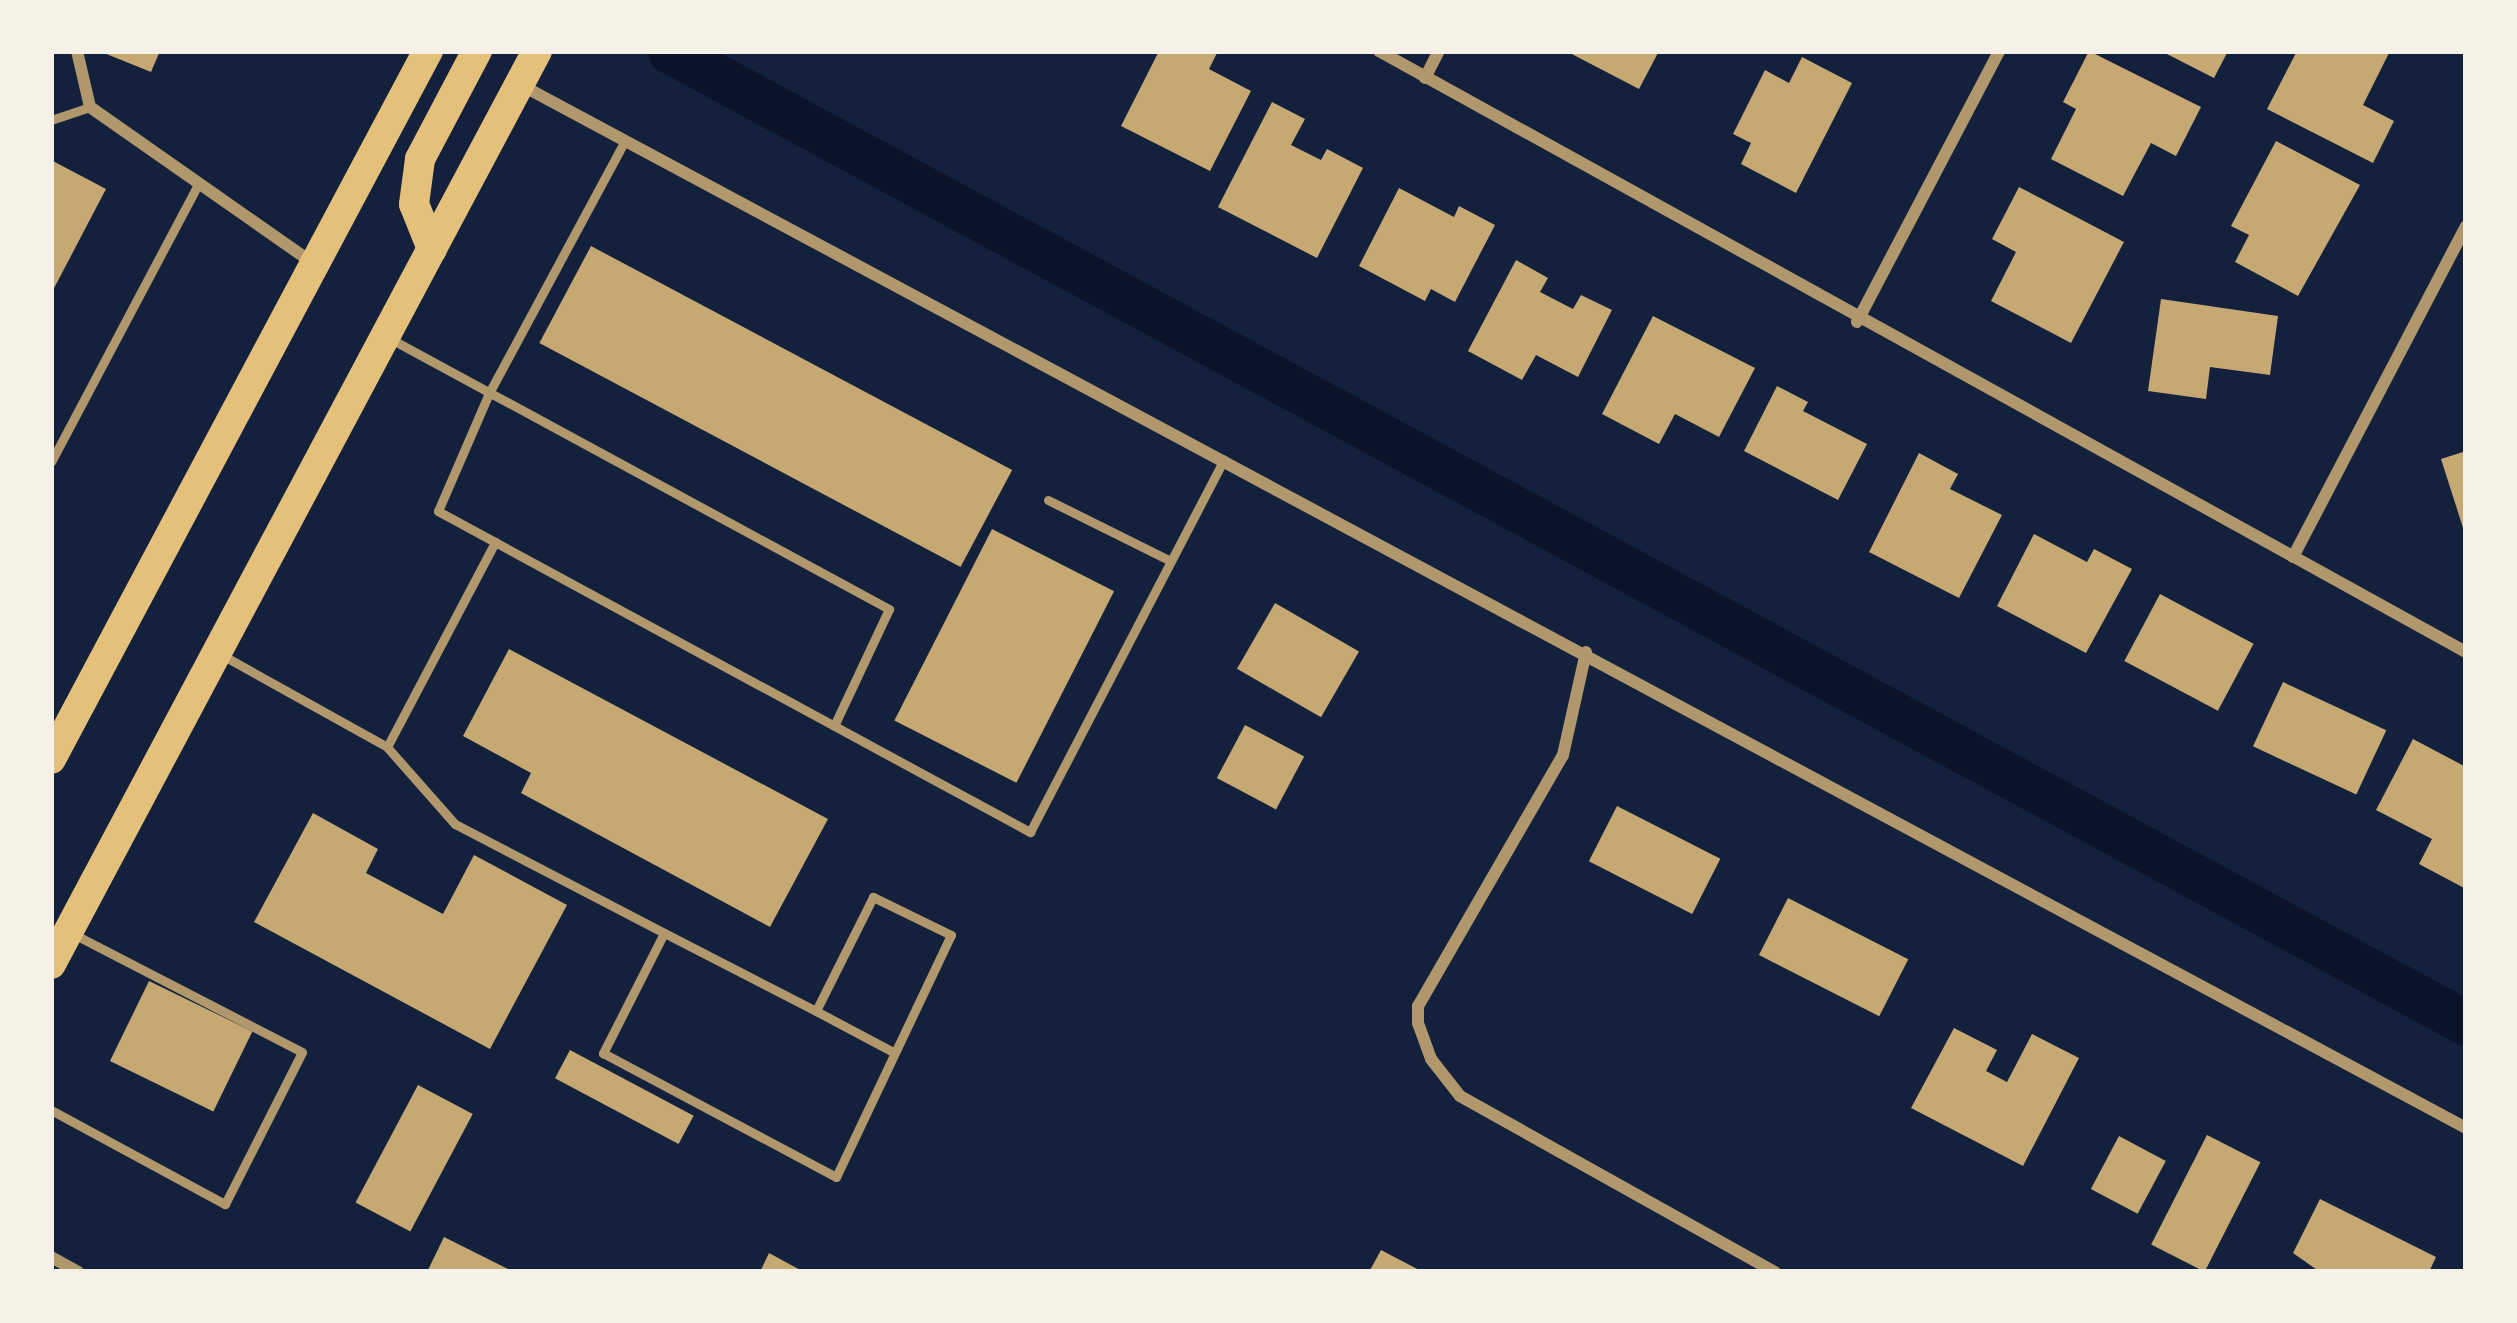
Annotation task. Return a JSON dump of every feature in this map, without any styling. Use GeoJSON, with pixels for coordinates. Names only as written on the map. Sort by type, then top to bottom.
{"type":"FeatureCollection","features":[{"type":"Feature","properties":{"kind":"main road"},"geometry":{"type":"LineString","coordinates":[[51,759],[428,51]]}},
{"type":"Feature","properties":{"kind":"main road"},"geometry":{"type":"LineString","coordinates":[[432,249],[414,205],[420,159],[477,51]]}},
{"type":"Feature","properties":{"kind":"main road"},"geometry":{"type":"LineString","coordinates":[[51,964],[537,51]]}},
{"type":"Feature","properties":{"kind":"street"},"geometry":{"type":"LineString","coordinates":[[77,51],[90,107],[196,188],[315,265]]}},
{"type":"Feature","properties":{"kind":"street"},"geometry":{"type":"LineString","coordinates":[[1379,51],[1856,322],[2466,652]]}},
{"type":"Feature","properties":{"kind":"street"},"geometry":{"type":"LineString","coordinates":[[1425,78],[1439,51]]}},
{"type":"Feature","properties":{"kind":"street"},"geometry":{"type":"LineString","coordinates":[[1856,322],[2000,51]]}},
{"type":"Feature","properties":{"kind":"street"},"geometry":{"type":"LineString","coordinates":[[520,84],[2466,1128]]}},
{"type":"Feature","properties":{"kind":"street"},"geometry":{"type":"LineString","coordinates":[[2293,557],[2466,226]]}},
{"type":"Feature","properties":{"kind":"street"},"geometry":{"type":"LineString","coordinates":[[1586,652],[1563,755],[1418,1006],[1418,1023],[1431,1059],[1460,1096],[1774,1272]]}},
{"type":"Feature","properties":{"kind":"street"},"geometry":{"type":"LineString","coordinates":[[51,1257],[79,1272]]}},
{"type":"Feature","properties":{"kind":"lane"},"geometry":{"type":"LineString","coordinates":[[51,120],[90,107]]}},
{"type":"Feature","properties":{"kind":"lane"},"geometry":{"type":"LineString","coordinates":[[625,140],[490,393],[438,511],[1030,832],[1224,459]]}},
{"type":"Feature","properties":{"kind":"lane"},"geometry":{"type":"LineString","coordinates":[[51,462],[196,188]]}},
{"type":"Feature","properties":{"kind":"lane"},"geometry":{"type":"LineString","coordinates":[[385,336],[889,609],[834,726]]}},
{"type":"Feature","properties":{"kind":"lane"},"geometry":{"type":"LineString","coordinates":[[1048,500],[1171,561]]}},
{"type":"Feature","properties":{"kind":"lane"},"geometry":{"type":"LineString","coordinates":[[387,747],[495,542]]}},
{"type":"Feature","properties":{"kind":"lane"},"geometry":{"type":"LineString","coordinates":[[217,652],[387,747],[455,824],[895,1053]]}},
{"type":"Feature","properties":{"kind":"lane"},"geometry":{"type":"LineString","coordinates":[[664,933],[603,1053],[836,1177],[951,935],[873,897],[816,1011]]}},
{"type":"Feature","properties":{"kind":"lane"},"geometry":{"type":"LineString","coordinates":[[51,1110],[225,1204],[302,1052],[68,932]]}},
{"type":"Feature","properties":{"kind":"building"},"geometry":{"type":"Polygon","coordinates":[[[99,51],[160,51],[151,72],[99,51]]]}},
{"type":"Feature","properties":{"kind":"building"},"geometry":{"type":"Polygon","coordinates":[[[1159,51],[1218,51],[1209,69],[1251,91],[1210,171],[1121,126],[1159,51]]]}},
{"type":"Feature","properties":{"kind":"building"},"geometry":{"type":"Polygon","coordinates":[[[1566,51],[1659,51],[1639,89],[1566,51]]]}},
{"type":"Feature","properties":{"kind":"building"},"geometry":{"type":"Polygon","coordinates":[[[2089,51],[2201,107],[2176,156],[2151,143],[2123,196],[2051,159],[2076,109],[2063,102],[2089,51]]]}},
{"type":"Feature","properties":{"kind":"building"},"geometry":{"type":"Polygon","coordinates":[[[2161,51],[2228,51],[2214,78],[2161,51]]]}},
{"type":"Feature","properties":{"kind":"building"},"geometry":{"type":"Polygon","coordinates":[[[2297,51],[2390,51],[2363,105],[2394,121],[2373,163],[2267,109],[2297,51]]]}},
{"type":"Feature","properties":{"kind":"building"},"geometry":{"type":"Polygon","coordinates":[[[1802,57],[1852,83],[1796,193],[1741,164],[1751,143],[1733,134],[1765,70],[1789,83],[1802,57]]]}},
{"type":"Feature","properties":{"kind":"building"},"geometry":{"type":"Polygon","coordinates":[[[1272,102],[1305,119],[1291,145],[1321,160],[1327,149],[1363,168],[1317,258],[1218,207],[1272,102]]]}},
{"type":"Feature","properties":{"kind":"building"},"geometry":{"type":"Polygon","coordinates":[[[2276,141],[2360,185],[2298,296],[2235,262],[2249,235],[2231,226],[2276,141]]]}},
{"type":"Feature","properties":{"kind":"building"},"geometry":{"type":"Polygon","coordinates":[[[51,160],[106,189],[51,294],[51,160]]]}},
{"type":"Feature","properties":{"kind":"building"},"geometry":{"type":"Polygon","coordinates":[[[2019,187],[2124,242],[2071,343],[1991,301],[2016,252],[1992,239],[2019,187]]]}},
{"type":"Feature","properties":{"kind":"building"},"geometry":{"type":"Polygon","coordinates":[[[1399,188],[1454,217],[1459,206],[1495,225],[1455,302],[1431,289],[1425,301],[1359,266],[1399,188]]]}},
{"type":"Feature","properties":{"kind":"building"},"geometry":{"type":"Polygon","coordinates":[[[591,246],[1012,470],[961,567],[539,343],[591,246]]]}},
{"type":"Feature","properties":{"kind":"building"},"geometry":{"type":"Polygon","coordinates":[[[1516,260],[1548,278],[1540,292],[1573,309],[1581,295],[1612,310],[1578,377],[1536,355],[1522,380],[1468,351],[1516,260]]]}},
{"type":"Feature","properties":{"kind":"building"},"geometry":{"type":"Polygon","coordinates":[[[2161,299],[2278,316],[2270,375],[2210,367],[2206,399],[2148,391],[2161,299]]]}},
{"type":"Feature","properties":{"kind":"building"},"geometry":{"type":"Polygon","coordinates":[[[1653,316],[1755,368],[1719,437],[1675,414],[1659,444],[1602,414],[1653,316]]]}},
{"type":"Feature","properties":{"kind":"building"},"geometry":{"type":"Polygon","coordinates":[[[1777,386],[1808,402],[1803,411],[1867,444],[1838,500],[1744,451],[1777,386]]]}},
{"type":"Feature","properties":{"kind":"building"},"geometry":{"type":"Polygon","coordinates":[[[2466,451],[2466,534],[2465,534],[2441,459],[2466,451]]]}},
{"type":"Feature","properties":{"kind":"building"},"geometry":{"type":"Polygon","coordinates":[[[1919,453],[1958,474],[1950,489],[2002,515],[1959,598],[1869,552],[1919,453]]]}},
{"type":"Feature","properties":{"kind":"building"},"geometry":{"type":"Polygon","coordinates":[[[992,529],[1114,591],[1016,783],[894,721],[992,529]]]}},
{"type":"Feature","properties":{"kind":"building"},"geometry":{"type":"Polygon","coordinates":[[[2034,534],[2087,562],[2094,549],[2132,569],[2086,653],[1997,606],[2034,534]]]}},
{"type":"Feature","properties":{"kind":"building"},"geometry":{"type":"Polygon","coordinates":[[[2160,594],[2254,644],[2218,711],[2124,661],[2160,594]]]}},
{"type":"Feature","properties":{"kind":"building"},"geometry":{"type":"Polygon","coordinates":[[[1275,603],[1359,651],[1321,717],[1237,669],[1275,603]]]}},
{"type":"Feature","properties":{"kind":"building"},"geometry":{"type":"Polygon","coordinates":[[[509,649],[828,819],[770,927],[521,793],[531,773],[463,736],[509,649]]]}},
{"type":"Feature","properties":{"kind":"building"},"geometry":{"type":"Polygon","coordinates":[[[2283,682],[2386,730],[2356,795],[2253,746],[2283,682]]]}},
{"type":"Feature","properties":{"kind":"building"},"geometry":{"type":"Polygon","coordinates":[[[1245,725],[1304,756],[1276,809],[1217,778],[1245,725]]]}},
{"type":"Feature","properties":{"kind":"building"},"geometry":{"type":"Polygon","coordinates":[[[2413,739],[2466,767],[2466,889],[2419,864],[2432,839],[2376,810],[2413,739]]]}},
{"type":"Feature","properties":{"kind":"building"},"geometry":{"type":"Polygon","coordinates":[[[1617,806],[1720,859],[1692,914],[1589,861],[1617,806]]]}},
{"type":"Feature","properties":{"kind":"building"},"geometry":{"type":"Polygon","coordinates":[[[313,813],[378,849],[366,873],[443,914],[474,855],[567,905],[490,1049],[254,922],[313,813]]]}},
{"type":"Feature","properties":{"kind":"building"},"geometry":{"type":"Polygon","coordinates":[[[1788,898],[1908,959],[1879,1016],[1759,955],[1788,898]]]}},
{"type":"Feature","properties":{"kind":"building"},"geometry":{"type":"Polygon","coordinates":[[[149,981],[252,1031],[213,1111],[110,1061],[149,981]]]}},
{"type":"Feature","properties":{"kind":"building"},"geometry":{"type":"Polygon","coordinates":[[[1954,1028],[1997,1050],[1986,1071],[2007,1082],[2032,1034],[2079,1058],[2023,1166],[1911,1108],[1954,1028]]]}},
{"type":"Feature","properties":{"kind":"building"},"geometry":{"type":"Polygon","coordinates":[[[570,1050],[694,1116],[679,1144],[555,1078],[570,1050]]]}},
{"type":"Feature","properties":{"kind":"building"},"geometry":{"type":"Polygon","coordinates":[[[418,1085],[473,1114],[410,1232],[356,1202],[418,1085]]]}},
{"type":"Feature","properties":{"kind":"building"},"geometry":{"type":"Polygon","coordinates":[[[2207,1135],[2260,1162],[2205,1272],[2151,1245],[2207,1135]]]}},
{"type":"Feature","properties":{"kind":"building"},"geometry":{"type":"Polygon","coordinates":[[[2119,1136],[2166,1161],[2138,1214],[2091,1189],[2119,1136]]]}},
{"type":"Feature","properties":{"kind":"building"},"geometry":{"type":"Polygon","coordinates":[[[2320,1199],[2436,1257],[2429,1272],[2320,1272],[2293,1253],[2320,1199]]]}},
{"type":"Feature","properties":{"kind":"building"},"geometry":{"type":"Polygon","coordinates":[[[444,1237],[514,1272],[427,1272],[444,1237]]]}},
{"type":"Feature","properties":{"kind":"building"},"geometry":{"type":"Polygon","coordinates":[[[1381,1250],[1423,1272],[1369,1272],[1381,1250]]]}},
{"type":"Feature","properties":{"kind":"building"},"geometry":{"type":"Polygon","coordinates":[[[769,1253],[804,1272],[760,1272],[769,1253]]]}},
{"type":"Feature","properties":{"kind":"waterway"},"geometry":{"type":"LineString","coordinates":[[670,51],[2466,1023]]}}]}
